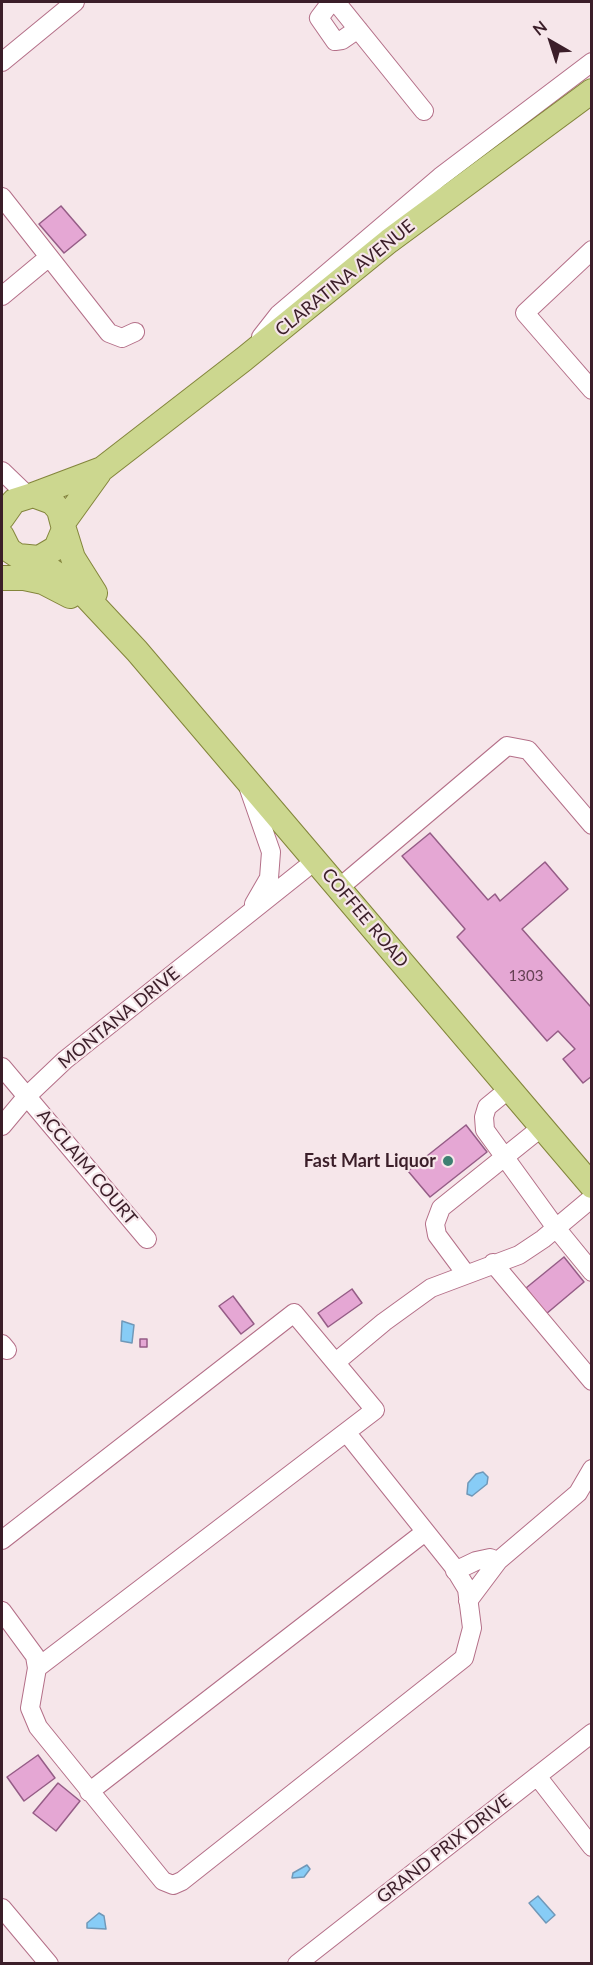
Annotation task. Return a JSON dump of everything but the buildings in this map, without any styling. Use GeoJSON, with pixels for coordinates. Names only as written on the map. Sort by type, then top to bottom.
{"type":"FeatureCollection","features":[{"type":"Feature","properties":{"kind":"main road","name":"CLARATINA AVENUE"},"geometry":{"type":"LineString","coordinates":[[2,516],[14,501],[102,469],[244,359],[389,241],[591,91]]}},
{"type":"Feature","properties":{"kind":"main road","name":"CLARATINA AVENUE"},"geometry":{"type":"LineString","coordinates":[[18,559],[48,554],[56,548],[63,526],[102,469]]}},
{"type":"Feature","properties":{"kind":"main road","name":"COFFEE ROAD"},"geometry":{"type":"LineString","coordinates":[[30,496],[52,502],[59,510],[73,558],[84,579],[137,651]]}},
{"type":"Feature","properties":{"kind":"main road","name":"COFFEE ROAD"},"geometry":{"type":"LineString","coordinates":[[2,536],[18,559],[79,589],[137,651],[591,1186]]}},
{"type":"Feature","properties":{"kind":"main road"},"geometry":{"type":"LineString","coordinates":[[2,578],[24,578],[59,589],[79,602],[137,651]]}},
{"type":"Feature","properties":{"kind":"street"},"geometry":{"type":"LineString","coordinates":[[2,62],[75,2]]}},
{"type":"Feature","properties":{"kind":"street"},"geometry":{"type":"LineString","coordinates":[[358,29],[342,40],[335,41],[319,18],[336,2],[358,29],[424,111]]}},
{"type":"Feature","properties":{"kind":"street"},"geometry":{"type":"LineString","coordinates":[[244,359],[279,314],[334,265],[440,177],[591,62]]}},
{"type":"Feature","properties":{"kind":"street"},"geometry":{"type":"LineString","coordinates":[[2,197],[109,333],[122,338],[135,332]]}},
{"type":"Feature","properties":{"kind":"street"},"geometry":{"type":"LineString","coordinates":[[591,250],[525,313],[591,390]]}},
{"type":"Feature","properties":{"kind":"street"},"geometry":{"type":"LineString","coordinates":[[2,296],[49,257]]}},
{"type":"Feature","properties":{"kind":"street"},"geometry":{"type":"LineString","coordinates":[[2,471],[30,496]]}},
{"type":"Feature","properties":{"kind":"street"},"geometry":{"type":"LineString","coordinates":[[339,888],[507,746],[528,750],[591,825]]}},
{"type":"Feature","properties":{"kind":"street","name":"MONTANA DRIVE"},"geometry":{"type":"LineString","coordinates":[[243,918],[261,895],[269,878],[271,852],[244,777]]}},
{"type":"Feature","properties":{"kind":"street","name":"MONTANA DRIVE"},"geometry":{"type":"LineString","coordinates":[[2,1126],[27,1096],[99,1032],[316,861]]}},
{"type":"Feature","properties":{"kind":"street","name":"ACCLAIM COURT"},"geometry":{"type":"LineString","coordinates":[[2,1067],[147,1239]]}},
{"type":"Feature","properties":{"kind":"street"},"geometry":{"type":"LineString","coordinates":[[509,1089],[487,1107],[484,1117],[485,1130],[591,1272]]}},
{"type":"Feature","properties":{"kind":"street"},"geometry":{"type":"LineString","coordinates":[[465,1274],[437,1235],[435,1224],[441,1208],[542,1128]]}},
{"type":"Feature","properties":{"kind":"street"},"geometry":{"type":"LineString","coordinates":[[336,1362],[384,1322],[431,1288],[519,1255],[591,1198]]}},
{"type":"Feature","properties":{"kind":"street"},"geometry":{"type":"LineString","coordinates":[[493,1263],[591,1382]]}},
{"type":"Feature","properties":{"kind":"street"},"geometry":{"type":"LineString","coordinates":[[2,1540],[294,1313],[375,1410],[38,1668]]}},
{"type":"Feature","properties":{"kind":"street"},"geometry":{"type":"LineString","coordinates":[[2,1611],[35,1656],[38,1668],[30,1708],[38,1727],[163,1881],[172,1885],[182,1881],[464,1658],[472,1628],[466,1589],[455,1571],[346,1432]]}},
{"type":"Feature","properties":{"kind":"street"},"geometry":{"type":"LineString","coordinates":[[468,1601],[498,1561],[578,1493],[591,1468]]}},
{"type":"Feature","properties":{"kind":"street"},"geometry":{"type":"LineString","coordinates":[[89,1792],[425,1532]]}},
{"type":"Feature","properties":{"kind":"street"},"geometry":{"type":"LineString","coordinates":[[455,1571],[476,1561],[490,1558],[498,1561]]}},
{"type":"Feature","properties":{"kind":"street","name":"GRAND PRIX DRIVE"},"geometry":{"type":"LineString","coordinates":[[297,1964],[591,1733]]}},
{"type":"Feature","properties":{"kind":"street"},"geometry":{"type":"LineString","coordinates":[[537,1776],[591,1847]]}},
{"type":"Feature","properties":{"kind":"street"},"geometry":{"type":"LineString","coordinates":[[2,1908],[49,1964]]}},
{"type":"Feature","properties":{"kind":"water"},"geometry":{"type":"Polygon","coordinates":[[[122,1321],[134,1325],[132,1343],[121,1341],[122,1321]]]}},
{"type":"Feature","properties":{"kind":"water"},"geometry":{"type":"Polygon","coordinates":[[[483,1472],[488,1477],[487,1484],[472,1496],[467,1494],[468,1483],[476,1474],[483,1472]]]}},
{"type":"Feature","properties":{"kind":"water"},"geometry":{"type":"Polygon","coordinates":[[[307,1865],[310,1869],[304,1877],[292,1878],[293,1873],[307,1865]]]}},
{"type":"Feature","properties":{"kind":"water"},"geometry":{"type":"Polygon","coordinates":[[[538,1896],[555,1915],[546,1923],[529,1903],[538,1896]]]}},
{"type":"Feature","properties":{"kind":"water"},"geometry":{"type":"Polygon","coordinates":[[[99,1913],[104,1916],[106,1929],[87,1928],[87,1923],[99,1913]]]}},
{"type":"Feature","properties":{"kind":"place","name":"Fast Mart Liquor"},"geometry":{"type":"Point","coordinates":[448,1161]}}]}
